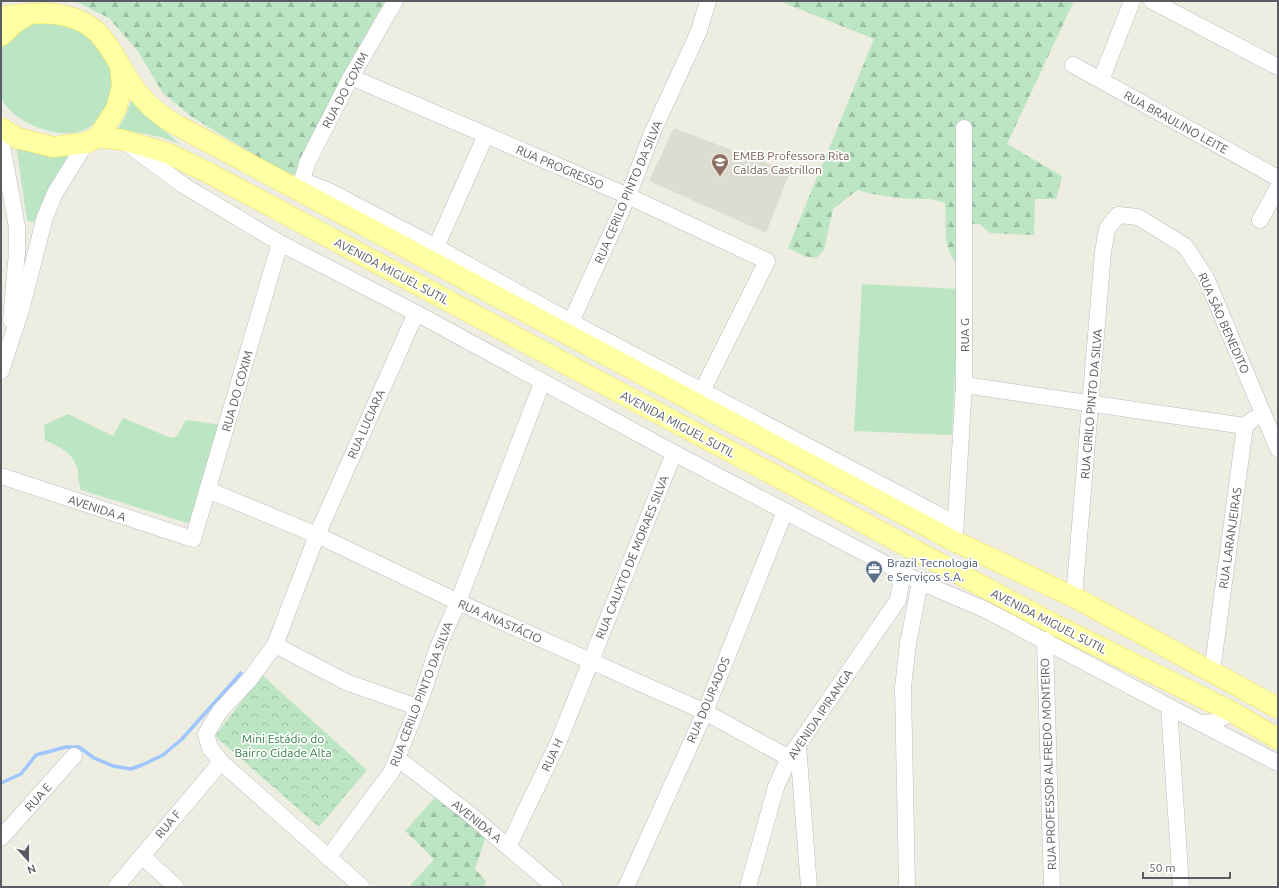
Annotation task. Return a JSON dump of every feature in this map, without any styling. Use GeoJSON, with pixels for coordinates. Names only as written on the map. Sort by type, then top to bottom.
{"type":"FeatureCollection","features":[{"type":"Feature","properties":{"kind":"main road"},"geometry":{"type":"LineString","coordinates":[[1,36],[16,22],[28,15]]}},
{"type":"Feature","properties":{"kind":"main road"},"geometry":{"type":"LineString","coordinates":[[1,16],[61,15],[91,25],[102,36],[141,95],[161,116],[298,186],[337,210],[955,533],[1278,708]]}},
{"type":"Feature","properties":{"kind":"main road"},"geometry":{"type":"LineString","coordinates":[[92,140],[116,109],[122,88],[120,65]]}},
{"type":"Feature","properties":{"kind":"main road","name":"AVENIDA MIGUEL SUTIL"},"geometry":{"type":"LineString","coordinates":[[1,128],[17,138],[54,147],[92,140],[123,140],[167,153],[207,172],[1057,626],[1232,712],[1278,739]]}},
{"type":"Feature","properties":{"kind":"street","name":"RUA DO COXIM"},"geometry":{"type":"LineString","coordinates":[[298,186],[308,161],[351,77],[395,1]]}},
{"type":"Feature","properties":{"kind":"street","name":"RUA CERILO PINTO DA SILVA"},"geometry":{"type":"LineString","coordinates":[[571,322],[628,196],[653,131],[699,31],[708,1]]}},
{"type":"Feature","properties":{"kind":"street"},"geometry":{"type":"LineString","coordinates":[[1101,80],[1132,1]]}},
{"type":"Feature","properties":{"kind":"street"},"geometry":{"type":"LineString","coordinates":[[1152,1],[1278,67]]}},
{"type":"Feature","properties":{"kind":"street","name":"RUA BRAULINO LEITE"},"geometry":{"type":"LineString","coordinates":[[1073,65],[1278,178]]}},
{"type":"Feature","properties":{"kind":"street","name":"RUA PROGRESSO"},"geometry":{"type":"LineString","coordinates":[[351,77],[628,196],[767,261],[702,392]]}},
{"type":"Feature","properties":{"kind":"street","name":"RUA G"},"geometry":{"type":"LineString","coordinates":[[955,533],[964,385],[964,128]]}},
{"type":"Feature","properties":{"kind":"street"},"geometry":{"type":"LineString","coordinates":[[436,247],[486,136]]}},
{"type":"Feature","properties":{"kind":"street"},"geometry":{"type":"LineString","coordinates":[[1,140],[17,227],[17,252],[11,309],[10,344]]}},
{"type":"Feature","properties":{"kind":"street"},"geometry":{"type":"LineString","coordinates":[[1,370],[21,310],[45,217],[55,193],[92,140]]}},
{"type":"Feature","properties":{"kind":"street","name":"AVENIDA MIGUEL SUTIL"},"geometry":{"type":"LineString","coordinates":[[123,140],[183,185],[280,243],[416,313],[674,454],[904,572],[920,582],[986,610],[1045,640],[1169,707],[1278,763]]}},
{"type":"Feature","properties":{"kind":"street"},"geometry":{"type":"LineString","coordinates":[[298,186],[308,183],[436,247],[571,322],[702,392],[955,533]]}},
{"type":"Feature","properties":{"kind":"street"},"geometry":{"type":"LineString","coordinates":[[1260,220],[1278,188]]}},
{"type":"Feature","properties":{"kind":"street","name":"RUA CIRILO PINTO DA SILVA"},"geometry":{"type":"LineString","coordinates":[[1074,597],[1103,252],[1107,229],[1118,215]]}},
{"type":"Feature","properties":{"kind":"street","name":"RUA SÃO BENEDITO"},"geometry":{"type":"LineString","coordinates":[[1118,215],[1138,217],[1185,246],[1206,278],[1278,449]]}},
{"type":"Feature","properties":{"kind":"street"},"geometry":{"type":"LineString","coordinates":[[17,227],[28,240],[37,246]]}},
{"type":"Feature","properties":{"kind":"street","name":"RUA DO COXIM"},"geometry":{"type":"LineString","coordinates":[[193,539],[280,243]]}},
{"type":"Feature","properties":{"kind":"street","name":"RUA LUCIARA"},"geometry":{"type":"LineString","coordinates":[[362,887],[221,762],[210,748],[206,734],[220,711],[250,679],[275,645],[317,535],[416,313]]}},
{"type":"Feature","properties":{"kind":"street","name":"RUA CERILO PINTO DA SILVA"},"geometry":{"type":"LineString","coordinates":[[328,858],[392,771],[417,707],[438,646],[458,602],[542,382]]}},
{"type":"Feature","properties":{"kind":"street"},"geometry":{"type":"LineString","coordinates":[[964,385],[1245,426],[1262,412]]}},
{"type":"Feature","properties":{"kind":"street","name":"RUA LARANJEIRAS"},"geometry":{"type":"LineString","coordinates":[[1212,672],[1245,426]]}},
{"type":"Feature","properties":{"kind":"street","name":"RUA CALIXTO DE MORAES SILVA"},"geometry":{"type":"LineString","coordinates":[[590,660],[674,454]]}},
{"type":"Feature","properties":{"kind":"street","name":"AVENIDA A"},"geometry":{"type":"LineString","coordinates":[[1,476],[193,539]]}},
{"type":"Feature","properties":{"kind":"street","name":"RUA ANASTÁCIO"},"geometry":{"type":"LineString","coordinates":[[208,490],[317,535],[458,602],[794,752]]}},
{"type":"Feature","properties":{"kind":"street","name":"RUA DOURADOS"},"geometry":{"type":"LineString","coordinates":[[626,887],[705,712],[785,511]]}},
{"type":"Feature","properties":{"kind":"street","name":"AVENIDA IPIRANGA"},"geometry":{"type":"LineString","coordinates":[[748,887],[776,787],[794,752],[898,600],[904,572]]}},
{"type":"Feature","properties":{"kind":"street"},"geometry":{"type":"LineString","coordinates":[[907,887],[903,687],[908,644],[920,582]]}},
{"type":"Feature","properties":{"kind":"street","name":"RUA PROFESSOR ALFREDO MONTEIRO"},"geometry":{"type":"LineString","coordinates":[[1045,640],[1052,887]]}},
{"type":"Feature","properties":{"kind":"street"},"geometry":{"type":"LineString","coordinates":[[275,645],[346,682],[417,707]]}},
{"type":"Feature","properties":{"kind":"street","name":"RUA H"},"geometry":{"type":"LineString","coordinates":[[508,847],[558,744],[590,660]]}},
{"type":"Feature","properties":{"kind":"street"},"geometry":{"type":"LineString","coordinates":[[1169,707],[1181,887]]}},
{"type":"Feature","properties":{"kind":"street"},"geometry":{"type":"LineString","coordinates":[[1200,723],[1214,722],[1232,712]]}},
{"type":"Feature","properties":{"kind":"street"},"geometry":{"type":"LineString","coordinates":[[794,752],[809,887]]}},
{"type":"Feature","properties":{"kind":"street","name":"RUA E"},"geometry":{"type":"LineString","coordinates":[[1,838],[74,756]]}},
{"type":"Feature","properties":{"kind":"street","name":"AVENIDA A"},"geometry":{"type":"LineString","coordinates":[[397,758],[467,812],[555,887]]}},
{"type":"Feature","properties":{"kind":"street","name":"RUA F"},"geometry":{"type":"LineString","coordinates":[[116,887],[221,762]]}},
{"type":"Feature","properties":{"kind":"street"},"geometry":{"type":"LineString","coordinates":[[142,856],[176,887]]}},
{"type":"Feature","properties":{"kind":"shaded area","name":"EMEB Professora Rita Caldas Castrillon"},"geometry":{"type":"Polygon","coordinates":[[[674,128],[790,172],[766,233],[649,181],[674,128]]]}},
{"type":"Feature","properties":{"kind":"green space"},"geometry":{"type":"Polygon","coordinates":[[[75,1],[393,1],[299,177],[282,171],[192,117],[163,93],[137,50],[109,18],[75,1]]]}},
{"type":"Feature","properties":{"kind":"green space"},"geometry":{"type":"Polygon","coordinates":[[[779,1],[1074,1],[1007,144],[1062,176],[1056,199],[1035,199],[1034,235],[990,233],[980,224],[972,224],[962,272],[955,263],[946,239],[945,203],[929,199],[912,199],[877,195],[857,190],[833,209],[824,250],[816,258],[804,256],[788,248],[874,39],[779,1]]]}},
{"type":"Feature","properties":{"kind":"green space"},"geometry":{"type":"Polygon","coordinates":[[[47,20],[77,28],[110,54],[115,95],[103,114],[86,129],[64,133],[38,128],[15,115],[1,97],[1,48],[9,36],[20,28],[47,20]]]}},
{"type":"Feature","properties":{"kind":"green space"},"geometry":{"type":"Polygon","coordinates":[[[132,99],[149,118],[180,144],[161,137],[118,129],[125,117],[132,99]]]}},
{"type":"Feature","properties":{"kind":"green space"},"geometry":{"type":"Polygon","coordinates":[[[16,145],[47,156],[71,156],[42,204],[34,222],[27,220],[16,145]]]}},
{"type":"Feature","properties":{"kind":"green space"},"geometry":{"type":"Polygon","coordinates":[[[862,284],[959,289],[952,435],[854,431],[862,284]]]}},
{"type":"Feature","properties":{"kind":"green space"},"geometry":{"type":"Polygon","coordinates":[[[68,414],[113,436],[123,418],[171,438],[177,436],[186,420],[222,425],[194,525],[81,490],[75,462],[64,450],[45,440],[44,425],[68,414]]]}},
{"type":"Feature","properties":{"kind":"green space","name":"Mini Estádio do Bairro Cidade Alta"},"geometry":{"type":"Polygon","coordinates":[[[262,675],[367,770],[319,827],[215,736],[262,675]]]}},
{"type":"Feature","properties":{"kind":"green space"},"geometry":{"type":"Polygon","coordinates":[[[436,796],[486,836],[475,869],[486,881],[484,887],[409,887],[434,859],[405,831],[436,796]]]}},
{"type":"Feature","properties":{"kind":"waterway"},"geometry":{"type":"LineString","coordinates":[[1,783],[21,774],[36,755],[66,747],[79,747],[94,758],[113,766],[131,769],[142,765],[163,755],[182,739],[241,673]]}},
{"type":"Feature","properties":{"kind":"place","name":"EMEB Professora Rita Caldas Castrillon"},"geometry":{"type":"Point","coordinates":[720,177]}},
{"type":"Feature","properties":{"kind":"place","name":"Brazil Tecnologia e Serviços S.A."},"geometry":{"type":"Point","coordinates":[874,584]}}]}
